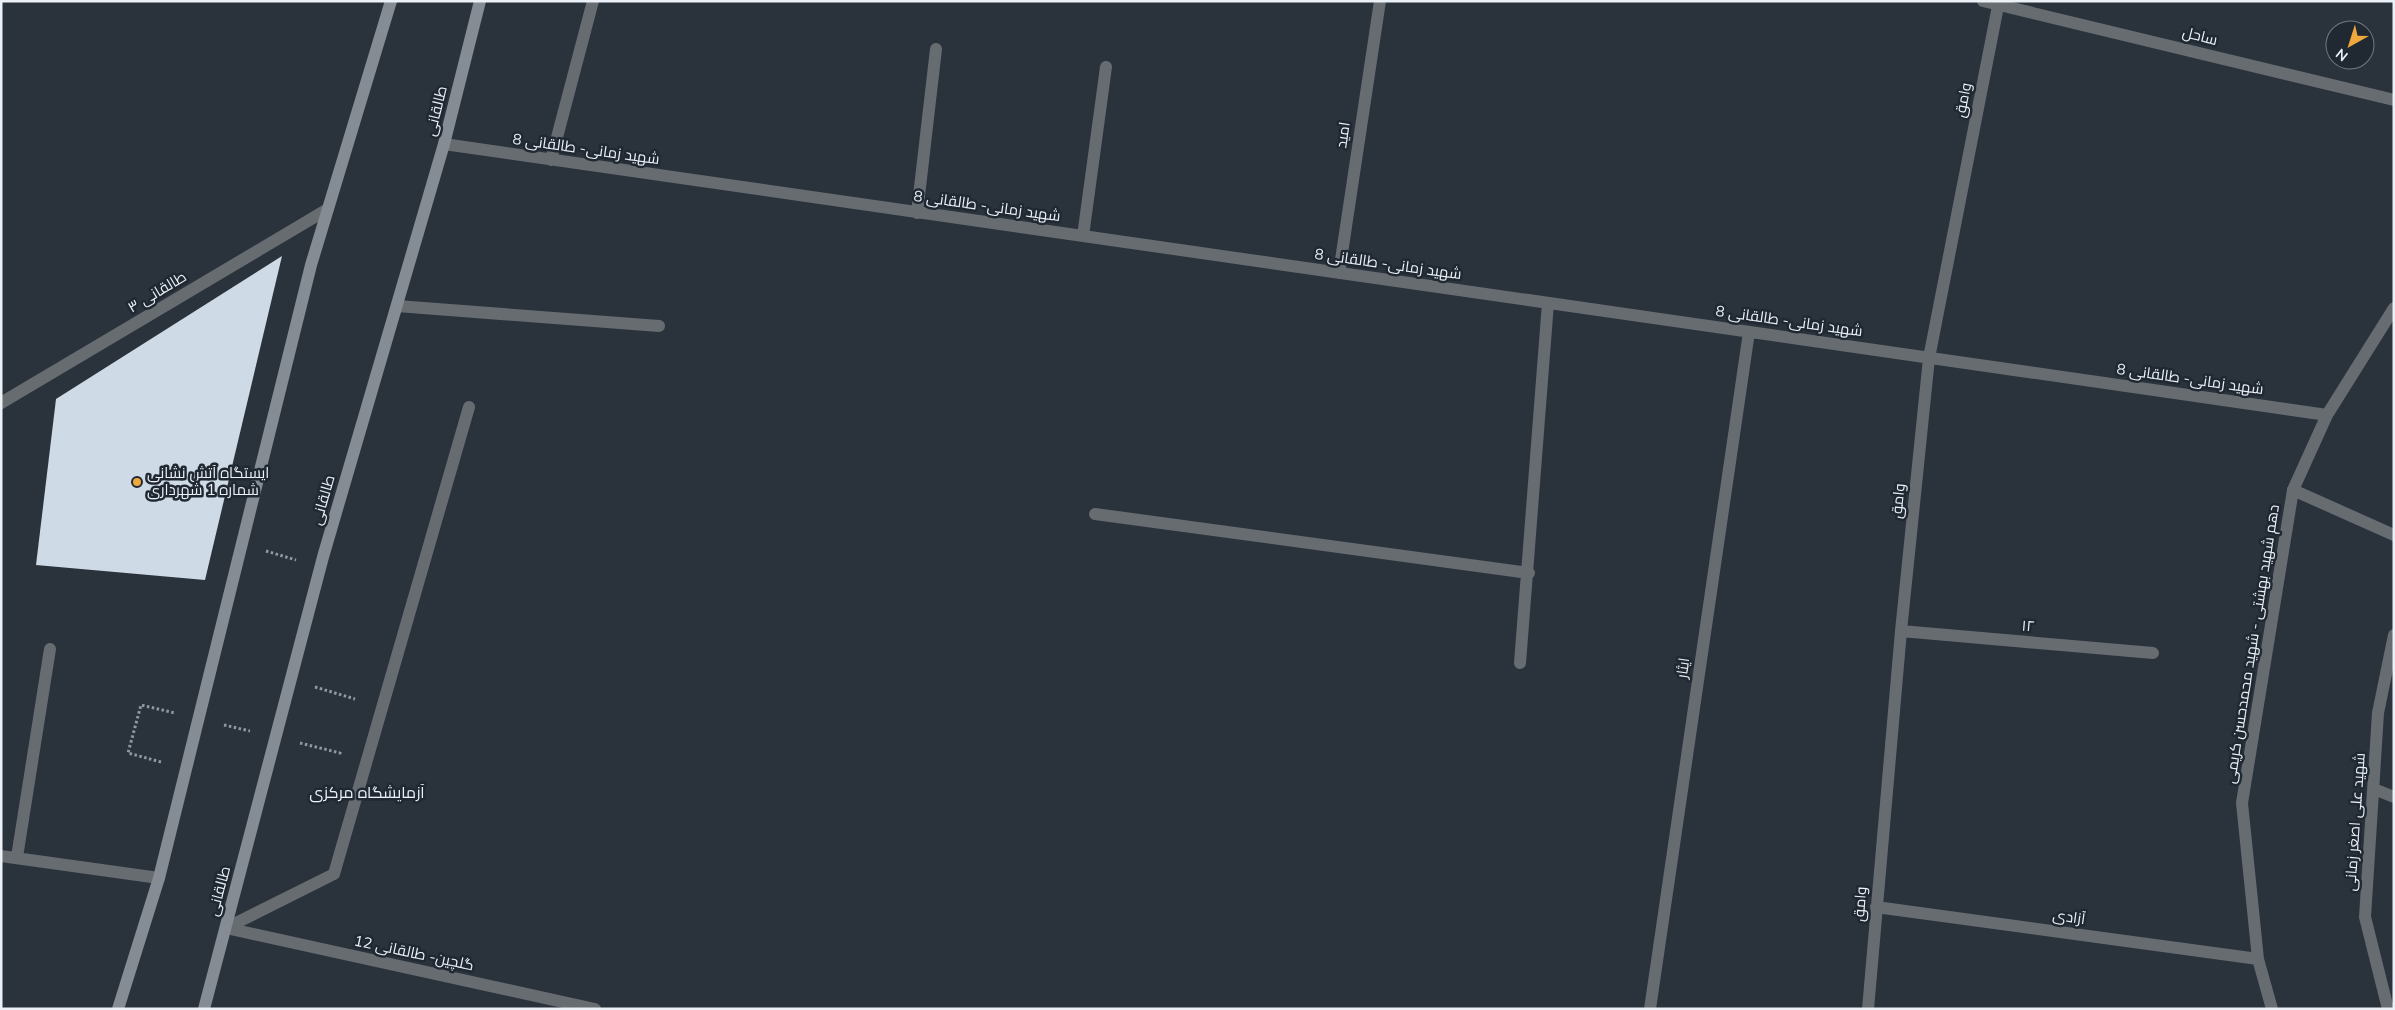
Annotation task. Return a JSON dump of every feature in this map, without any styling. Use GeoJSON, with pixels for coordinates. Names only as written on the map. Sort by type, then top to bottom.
{"type":"FeatureCollection","features":[{"type":"Feature","properties":{"kind":"main road"},"geometry":{"type":"LineString","coordinates":[[118,1009],[159,878],[311,265],[391,1]]}},
{"type":"Feature","properties":{"kind":"main road","name":"طالقانی"},"geometry":{"type":"LineString","coordinates":[[204,1009],[321,567],[444,144],[480,1]]}},
{"type":"Feature","properties":{"kind":"street"},"geometry":{"type":"LineString","coordinates":[[551,160],[593,1]]}},
{"type":"Feature","properties":{"kind":"street","name":"امید"},"geometry":{"type":"LineString","coordinates":[[1339,273],[1380,1]]}},
{"type":"Feature","properties":{"kind":"street","name":"ساحل"},"geometry":{"type":"LineString","coordinates":[[1983,1],[1999,3],[2394,100]]}},
{"type":"Feature","properties":{"kind":"street","name":"وامق"},"geometry":{"type":"LineString","coordinates":[[1868,1009],[1901,631],[1929,358],[1999,3]]}},
{"type":"Feature","properties":{"kind":"street"},"geometry":{"type":"LineString","coordinates":[[918,213],[936,49]]}},
{"type":"Feature","properties":{"kind":"street"},"geometry":{"type":"LineString","coordinates":[[1084,236],[1106,68]]}},
{"type":"Feature","properties":{"kind":"street","name":"شهید زمانی- طالقانی 8"},"geometry":{"type":"LineString","coordinates":[[444,144],[2327,415]]}},
{"type":"Feature","properties":{"kind":"street","name":"طالقانی ۳"},"geometry":{"type":"LineString","coordinates":[[1,403],[328,209]]}},
{"type":"Feature","properties":{"kind":"street"},"geometry":{"type":"LineString","coordinates":[[1520,663],[1529,573],[1548,303]]}},
{"type":"Feature","properties":{"kind":"street"},"geometry":{"type":"LineString","coordinates":[[397,306],[659,326]]}},
{"type":"Feature","properties":{"kind":"street","name":"دهم شهید بهشتی - شهید محمدحسن کریمی"},"geometry":{"type":"LineString","coordinates":[[2272,1009],[2258,959],[2242,804],[2293,490],[2327,415],[2394,308]]}},
{"type":"Feature","properties":{"kind":"street","name":"ایثار"},"geometry":{"type":"LineString","coordinates":[[1650,1009],[1749,332]]}},
{"type":"Feature","properties":{"kind":"street"},"geometry":{"type":"LineString","coordinates":[[226,928],[334,874],[469,407]]}},
{"type":"Feature","properties":{"kind":"street"},"geometry":{"type":"LineString","coordinates":[[2293,490],[2394,536]]}},
{"type":"Feature","properties":{"kind":"street"},"geometry":{"type":"LineString","coordinates":[[1095,514],[1529,573]]}},
{"type":"Feature","properties":{"kind":"street","name":"۱۲"},"geometry":{"type":"LineString","coordinates":[[1901,631],[2153,653]]}},
{"type":"Feature","properties":{"kind":"street","name":"شهید علی اصغر زمانی"},"geometry":{"type":"LineString","coordinates":[[2388,1009],[2365,918],[2378,713],[2394,635]]}},
{"type":"Feature","properties":{"kind":"street"},"geometry":{"type":"LineString","coordinates":[[17,857],[50,649]]}},
{"type":"Feature","properties":{"kind":"street"},"geometry":{"type":"LineString","coordinates":[[2374,788],[2394,797]]}},
{"type":"Feature","properties":{"kind":"street"},"geometry":{"type":"LineString","coordinates":[[1,856],[159,878]]}},
{"type":"Feature","properties":{"kind":"street","name":"آزادی"},"geometry":{"type":"LineString","coordinates":[[1876,907],[2258,959]]}},
{"type":"Feature","properties":{"kind":"street","name":"گلچین- طالقانی 12"},"geometry":{"type":"LineString","coordinates":[[226,928],[595,1009]]}},
{"type":"Feature","properties":{"kind":"path"},"geometry":{"type":"LineString","coordinates":[[242,544],[321,567]]}},
{"type":"Feature","properties":{"kind":"path"},"geometry":{"type":"LineString","coordinates":[[291,680],[356,697]]}},
{"type":"Feature","properties":{"kind":"path"},"geometry":{"type":"LineString","coordinates":[[178,714],[140,705],[128,753],[186,769]]}},
{"type":"Feature","properties":{"kind":"path"},"geometry":{"type":"LineString","coordinates":[[216,723],[254,732]]}},
{"type":"Feature","properties":{"kind":"path"},"geometry":{"type":"LineString","coordinates":[[292,742],[340,753]]}},
{"type":"Feature","properties":{"kind":"building","name":"ایستگاه آتش نشانی شماره 1 شهرداری"},"geometry":{"type":"Polygon","coordinates":[[[282,256],[205,580],[36,565],[56,399],[282,256]]]}},
{"type":"Feature","properties":{"kind":"place","name":"ایستگاه آتش نشانی شماره 1 شهرداری"},"geometry":{"type":"Point","coordinates":[137,482]}},
{"type":"Feature","properties":{"kind":"district","name":"آزمایشگاه مرکزی"},"geometry":{"type":"Point","coordinates":[367,792]}}]}
